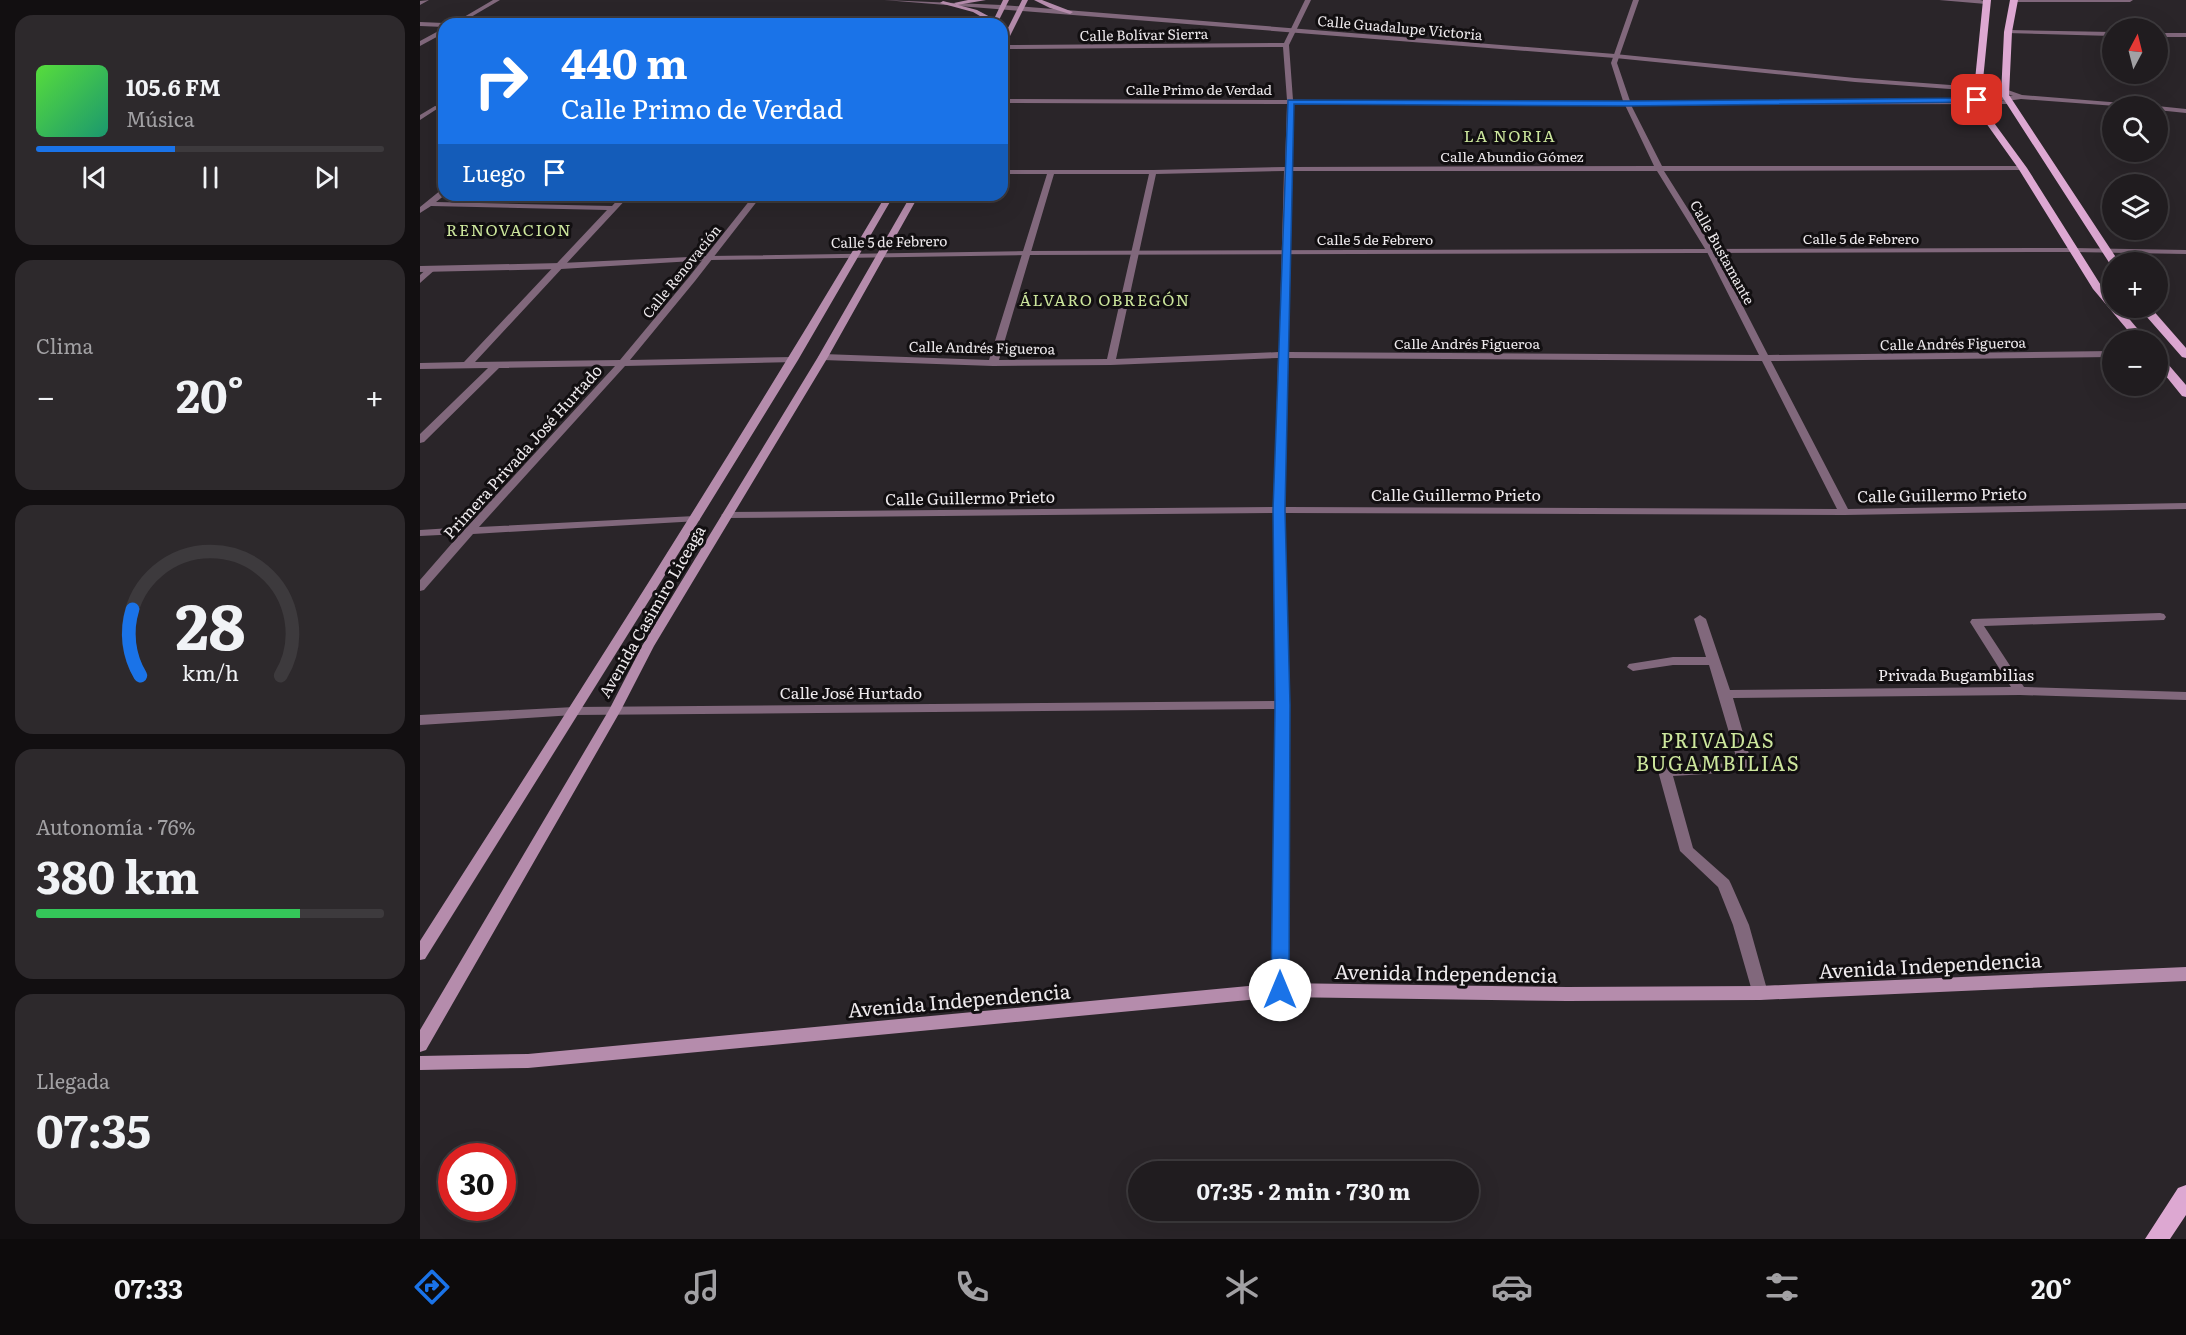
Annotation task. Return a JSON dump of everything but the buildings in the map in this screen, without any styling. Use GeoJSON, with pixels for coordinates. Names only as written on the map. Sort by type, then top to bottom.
{"type":"FeatureCollection","features":[{"type":"Feature","properties":{"kind":"main road"},"geometry":{"type":"LineString","coordinates":[[946,3],[983,0]]}},
{"type":"Feature","properties":{"kind":"main road"},"geometry":{"type":"LineString","coordinates":[[997,18],[1006,0]]}},
{"type":"Feature","properties":{"kind":"main road"},"geometry":{"type":"LineString","coordinates":[[1008,34],[1025,0]]}},
{"type":"Feature","properties":{"kind":"main road"},"geometry":{"type":"LineString","coordinates":[[1037,0],[1070,12]]}},
{"type":"Feature","properties":{"kind":"main road"},"geometry":{"type":"LineString","coordinates":[[2014,0],[2008,32],[2007,97],[2106,251]]}},
{"type":"Feature","properties":{"kind":"main road"},"geometry":{"type":"LineString","coordinates":[[1987,1],[1978,96],[1985,116],[2022,168],[2102,294]]}},
{"type":"Feature","properties":{"kind":"main road"},"geometry":{"type":"LineString","coordinates":[[946,3],[975,11],[987,18]]}},
{"type":"Feature","properties":{"kind":"main road","name":"Avenida Casimiro Liceaga"},"geometry":{"type":"LineString","coordinates":[[420,954],[695,519],[793,360],[886,201]]}},
{"type":"Feature","properties":{"kind":"main road","name":"Avenida Casimiro Liceaga"},"geometry":{"type":"LineString","coordinates":[[420,1045],[615,710],[648,646],[823,357],[911,201]]}},
{"type":"Feature","properties":{"kind":"main road"},"geometry":{"type":"LineString","coordinates":[[2123,318],[2133,330]]}},
{"type":"Feature","properties":{"kind":"main road"},"geometry":{"type":"LineString","coordinates":[[2154,318],[2186,355]]}},
{"type":"Feature","properties":{"kind":"main road"},"geometry":{"type":"LineString","coordinates":[[2168,371],[2186,393]]}},
{"type":"Feature","properties":{"kind":"main road","name":"Avenida Independencia"},"geometry":{"type":"LineString","coordinates":[[420,1063],[528,1061],[1280,990],[1567,994],[1760,993],[2186,974]]}},
{"type":"Feature","properties":{"kind":"main road"},"geometry":{"type":"LineString","coordinates":[[2156,1239],[2186,1196]]}},
{"type":"Feature","properties":{"kind":"street"},"geometry":{"type":"LineString","coordinates":[[420,3],[426,0]]}},
{"type":"Feature","properties":{"kind":"street"},"geometry":{"type":"LineString","coordinates":[[466,18],[497,0]]}},
{"type":"Feature","properties":{"kind":"street","name":"Calle Guadalupe Victoria"},"geometry":{"type":"LineString","coordinates":[[887,0],[1020,8],[1615,56],[1909,84],[1978,96],[2007,97]]}},
{"type":"Feature","properties":{"kind":"street"},"geometry":{"type":"LineString","coordinates":[[1280,990],[1282,705],[1279,510],[1284,355],[1284,253],[1290,102],[1286,45],[1308,0]]}},
{"type":"Feature","properties":{"kind":"street"},"geometry":{"type":"LineString","coordinates":[[1615,56],[1636,0]]}},
{"type":"Feature","properties":{"kind":"street"},"geometry":{"type":"LineString","coordinates":[[1942,0],[1987,1]]}},
{"type":"Feature","properties":{"kind":"street"},"geometry":{"type":"LineString","coordinates":[[2014,0],[2130,0]]}},
{"type":"Feature","properties":{"kind":"street"},"geometry":{"type":"LineString","coordinates":[[420,24],[438,25]]}},
{"type":"Feature","properties":{"kind":"street"},"geometry":{"type":"LineString","coordinates":[[2008,32],[2102,34]]}},
{"type":"Feature","properties":{"kind":"street"},"geometry":{"type":"LineString","coordinates":[[420,45],[438,34]]}},
{"type":"Feature","properties":{"kind":"street"},"geometry":{"type":"LineString","coordinates":[[2168,35],[2186,35]]}},
{"type":"Feature","properties":{"kind":"street","name":"Calle Bolívar Sierra"},"geometry":{"type":"LineString","coordinates":[[1008,47],[1286,45]]}},
{"type":"Feature","properties":{"kind":"street","name":"Calle Bustamante"},"geometry":{"type":"LineString","coordinates":[[1615,56],[1614,63],[1627,103],[1660,170],[1711,252],[1844,512]]}},
{"type":"Feature","properties":{"kind":"street"},"geometry":{"type":"LineString","coordinates":[[2007,97],[2102,103]]}},
{"type":"Feature","properties":{"kind":"street","name":"Calle Primo de Verdad"},"geometry":{"type":"LineString","coordinates":[[1008,100],[1627,103],[2007,97]]}},
{"type":"Feature","properties":{"kind":"street"},"geometry":{"type":"LineString","coordinates":[[420,118],[437,107]]}},
{"type":"Feature","properties":{"kind":"street"},"geometry":{"type":"LineString","coordinates":[[2168,109],[2186,111]]}},
{"type":"Feature","properties":{"kind":"street","name":"Calle Abundio Gómez"},"geometry":{"type":"LineString","coordinates":[[1008,172],[1288,169],[2022,168]]}},
{"type":"Feature","properties":{"kind":"street"},"geometry":{"type":"LineString","coordinates":[[993,363],[1051,172]]}},
{"type":"Feature","properties":{"kind":"street"},"geometry":{"type":"LineString","coordinates":[[1111,362],[1154,172]]}},
{"type":"Feature","properties":{"kind":"street"},"geometry":{"type":"LineString","coordinates":[[420,211],[438,197]]}},
{"type":"Feature","properties":{"kind":"street"},"geometry":{"type":"LineString","coordinates":[[468,365],[621,201]]}},
{"type":"Feature","properties":{"kind":"street","name":"Calle Renovación"},"geometry":{"type":"LineString","coordinates":[[623,362],[710,258],[753,201]]}},
{"type":"Feature","properties":{"kind":"street"},"geometry":{"type":"LineString","coordinates":[[429,204],[614,208]]}},
{"type":"Feature","properties":{"kind":"street","name":"Calle 5 de Febrero"},"geometry":{"type":"LineString","coordinates":[[420,269],[561,266],[710,258],[1027,253],[2073,250],[2186,252]]}},
{"type":"Feature","properties":{"kind":"street"},"geometry":{"type":"LineString","coordinates":[[420,280],[433,268]]}},
{"type":"Feature","properties":{"kind":"street","name":"Calle Andrés Figueroa"},"geometry":{"type":"LineString","coordinates":[[823,357],[993,363],[1111,362],[1284,355],[1765,358],[2102,354]]}},
{"type":"Feature","properties":{"kind":"street"},"geometry":{"type":"LineString","coordinates":[[420,366],[793,360]]}},
{"type":"Feature","properties":{"kind":"street","name":"Primera Privada José Hurtado"},"geometry":{"type":"LineString","coordinates":[[420,587],[467,532],[623,362]]}},
{"type":"Feature","properties":{"kind":"street"},"geometry":{"type":"LineString","coordinates":[[420,440],[496,365]]}},
{"type":"Feature","properties":{"kind":"street","name":"Calle Guillermo Prieto"},"geometry":{"type":"LineString","coordinates":[[726,515],[1279,510],[1844,512],[2186,506]]}},
{"type":"Feature","properties":{"kind":"street"},"geometry":{"type":"LineString","coordinates":[[420,533],[695,519]]}},
{"type":"Feature","properties":{"kind":"street"},"geometry":{"type":"LineString","coordinates":[[2020,691],[1976,622],[2160,617]]}},
{"type":"Feature","properties":{"kind":"street"},"geometry":{"type":"LineString","coordinates":[[1700,619],[1746,768],[1665,771],[1687,851],[1724,884],[1741,925],[1760,993]]}},
{"type":"Feature","properties":{"kind":"street"},"geometry":{"type":"LineString","coordinates":[[1633,667],[1673,661],[1714,661]]}},
{"type":"Feature","properties":{"kind":"street","name":"Privada Bugambilias"},"geometry":{"type":"LineString","coordinates":[[1725,694],[2020,691],[2186,696]]}},
{"type":"Feature","properties":{"kind":"street","name":"Calle José Hurtado"},"geometry":{"type":"LineString","coordinates":[[420,720],[615,710],[1282,705]]}},
{"type":"Feature","properties":{"kind":"district","name":"LA NORIA"},"geometry":{"type":"Point","coordinates":[1510,135]}},
{"type":"Feature","properties":{"kind":"district","name":"RENOVACION"},"geometry":{"type":"Point","coordinates":[509,229]}},
{"type":"Feature","properties":{"kind":"district","name":"ÁLVARO OBREGÓN"},"geometry":{"type":"Point","coordinates":[1105,299]}},
{"type":"Feature","properties":{"kind":"district","name":"PRIVADAS BUGAMBILIAS"},"geometry":{"type":"Point","coordinates":[1718,750]}},
{"type":"Feature","properties":{"kind":"route"},"geometry":{"type":"LineString","coordinates":[[1280,990],[1282,705],[1279,510],[1284,355],[1284,253],[1290,102],[1627,103],[1977,100]]}}]}
